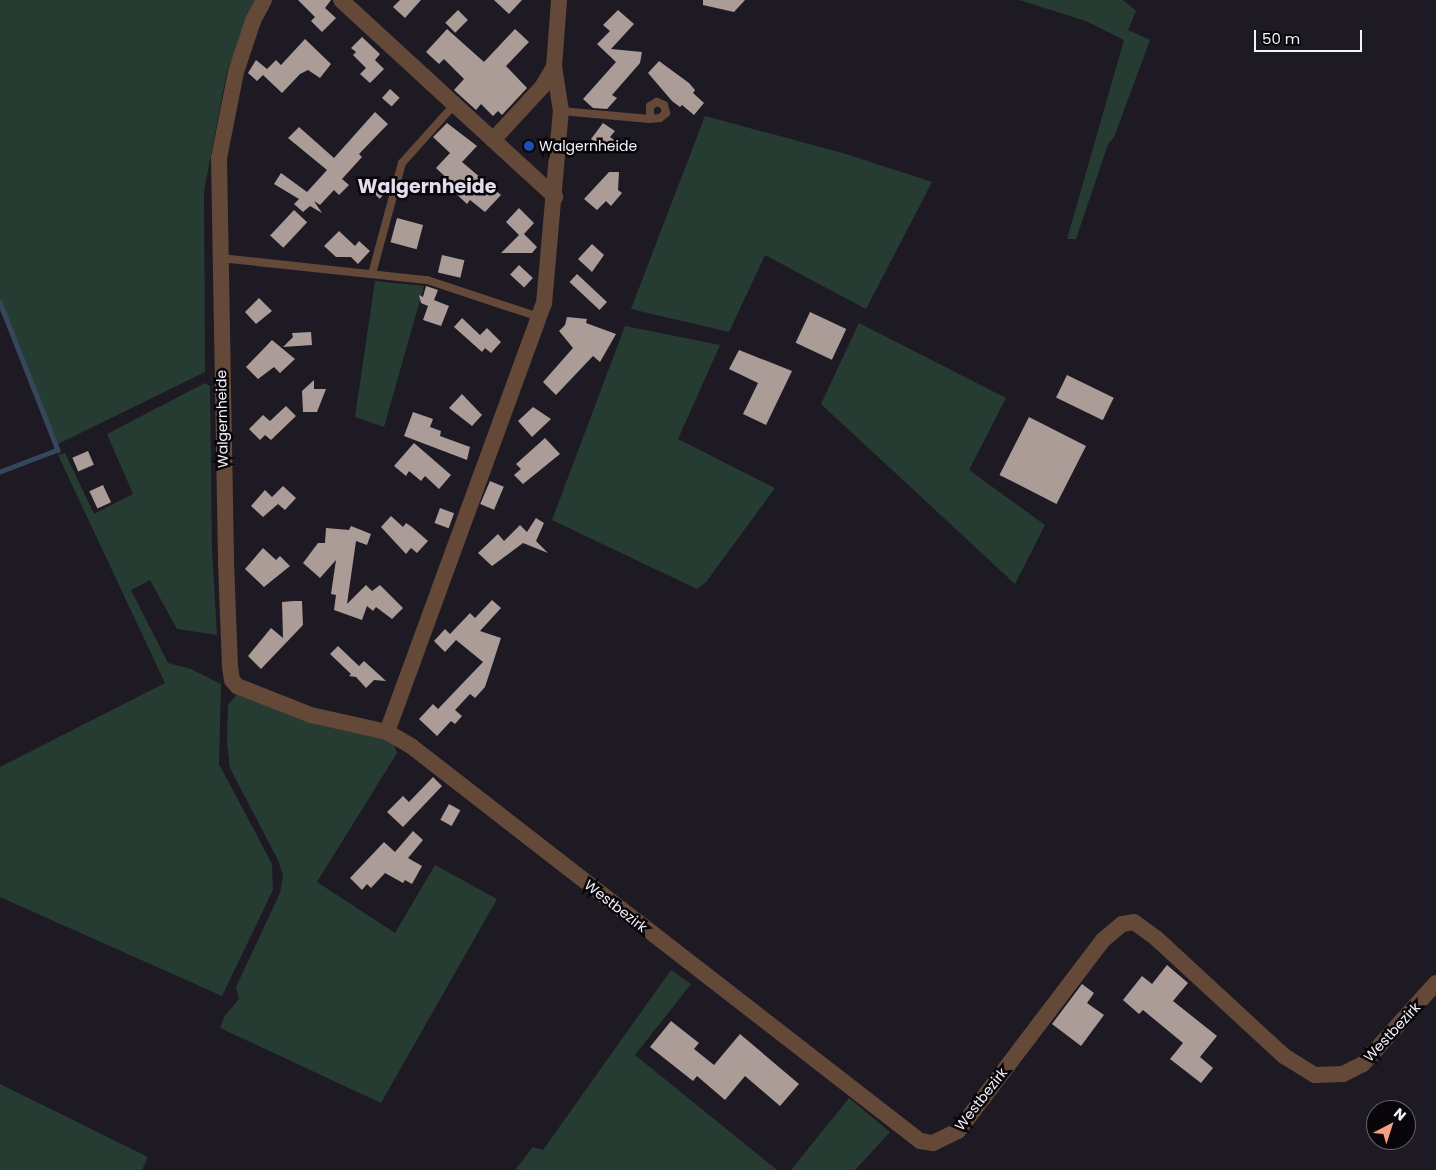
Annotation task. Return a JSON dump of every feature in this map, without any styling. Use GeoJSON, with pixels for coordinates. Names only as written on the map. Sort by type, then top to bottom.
{"type":"FeatureCollection","features":[{"type":"Feature","properties":{"kind":"street","name":"Walgernheide"},"geometry":{"type":"LineString","coordinates":[[264,0],[253,21],[236,72],[219,158],[218,258],[232,680],[237,686],[282,706],[387,732],[410,746]]}},
{"type":"Feature","properties":{"kind":"street"},"geometry":{"type":"LineString","coordinates":[[341,0],[555,197]]}},
{"type":"Feature","properties":{"kind":"street"},"geometry":{"type":"LineString","coordinates":[[387,732],[544,304],[555,197],[561,111],[554,68],[559,0]]}},
{"type":"Feature","properties":{"kind":"street"},"geometry":{"type":"LineString","coordinates":[[493,140],[542,87],[554,68]]}},
{"type":"Feature","properties":{"kind":"street","name":"Westbezirk"},"geometry":{"type":"LineString","coordinates":[[410,746],[920,1141],[933,1143],[958,1131],[1103,940],[1122,924],[1134,922],[1156,938],[1284,1056],[1315,1076],[1343,1074],[1363,1064],[1436,983]]}},
{"type":"Feature","properties":{"kind":"lane"},"geometry":{"type":"LineString","coordinates":[[372,274],[402,163],[454,105]]}},
{"type":"Feature","properties":{"kind":"lane"},"geometry":{"type":"LineString","coordinates":[[561,111],[650,119]]}},
{"type":"Feature","properties":{"kind":"lane"},"geometry":{"type":"LineString","coordinates":[[218,258],[427,280],[540,318]]}},
{"type":"Feature","properties":{"kind":"green space"},"geometry":{"type":"Polygon","coordinates":[[[0,0],[257,0],[227,71],[204,191],[205,372],[56,445],[0,310],[0,0]]]}},
{"type":"Feature","properties":{"kind":"green space"},"geometry":{"type":"Polygon","coordinates":[[[1019,0],[1123,0],[1136,11],[1128,30],[1150,40],[1114,137],[1108,144],[1076,239],[1067,239],[1124,40],[1086,21],[1019,0]]]}},
{"type":"Feature","properties":{"kind":"green space"},"geometry":{"type":"Polygon","coordinates":[[[705,116],[846,154],[932,182],[866,309],[765,255],[729,332],[631,309],[705,116]]]}},
{"type":"Feature","properties":{"kind":"green space"},"geometry":{"type":"Polygon","coordinates":[[[375,281],[424,286],[384,427],[355,417],[375,281]]]}},
{"type":"Feature","properties":{"kind":"green space"},"geometry":{"type":"Polygon","coordinates":[[[859,323],[1006,398],[969,470],[1045,525],[1015,584],[821,404],[859,323]]]}},
{"type":"Feature","properties":{"kind":"green space"},"geometry":{"type":"Polygon","coordinates":[[[625,326],[720,345],[678,439],[775,488],[706,582],[697,589],[552,520],[625,326]]]}},
{"type":"Feature","properties":{"kind":"green space"},"geometry":{"type":"Polygon","coordinates":[[[205,383],[210,386],[212,549],[217,635],[177,629],[150,580],[131,590],[168,663],[191,669],[221,684],[219,764],[272,864],[273,890],[222,996],[0,897],[0,767],[165,683],[58,455],[65,453],[94,514],[133,494],[107,434],[205,383]]]}},
{"type":"Feature","properties":{"kind":"green space"},"geometry":{"type":"Polygon","coordinates":[[[237,694],[393,741],[397,753],[317,882],[395,933],[435,865],[497,899],[381,1103],[220,1028],[224,1017],[239,999],[236,987],[280,893],[283,876],[279,862],[230,768],[227,743],[228,705],[237,694]]]}},
{"type":"Feature","properties":{"kind":"green space"},"geometry":{"type":"Polygon","coordinates":[[[671,970],[691,984],[635,1055],[777,1170],[515,1170],[533,1147],[543,1150],[671,970]]]}},
{"type":"Feature","properties":{"kind":"green space"},"geometry":{"type":"Polygon","coordinates":[[[0,1084],[148,1157],[142,1170],[0,1170],[0,1084]]]}},
{"type":"Feature","properties":{"kind":"green space"},"geometry":{"type":"Polygon","coordinates":[[[849,1098],[890,1132],[855,1170],[791,1170],[849,1098]]]}},
{"type":"Feature","properties":{"kind":"building"},"geometry":{"type":"Polygon","coordinates":[[[298,0],[331,0],[325,8],[336,18],[322,32],[311,21],[315,17],[298,0]]]}},
{"type":"Feature","properties":{"kind":"building"},"geometry":{"type":"Polygon","coordinates":[[[400,0],[421,0],[405,18],[393,7],[400,0]]]}},
{"type":"Feature","properties":{"kind":"building"},"geometry":{"type":"Polygon","coordinates":[[[494,0],[522,0],[509,14],[494,0]]]}},
{"type":"Feature","properties":{"kind":"building"},"geometry":{"type":"Polygon","coordinates":[[[703,0],[745,0],[734,12],[703,5],[703,0]]]}},
{"type":"Feature","properties":{"kind":"building"},"geometry":{"type":"Polygon","coordinates":[[[458,10],[468,20],[455,33],[445,23],[458,10]]]}},
{"type":"Feature","properties":{"kind":"building"},"geometry":{"type":"Polygon","coordinates":[[[618,10],[634,24],[611,49],[642,52],[640,63],[612,95],[617,98],[607,109],[593,108],[583,99],[616,62],[597,44],[610,31],[603,25],[618,10]]]}},
{"type":"Feature","properties":{"kind":"building"},"geometry":{"type":"Polygon","coordinates":[[[447,29],[484,62],[515,29],[529,42],[506,66],[527,88],[502,115],[498,111],[493,116],[481,104],[476,110],[454,90],[464,79],[444,59],[439,64],[426,52],[447,29]]]}},
{"type":"Feature","properties":{"kind":"building"},"geometry":{"type":"Polygon","coordinates":[[[362,37],[380,54],[375,60],[384,69],[370,83],[360,74],[366,68],[353,55],[356,52],[351,48],[362,37]]]}},
{"type":"Feature","properties":{"kind":"building"},"geometry":{"type":"Polygon","coordinates":[[[305,39],[331,64],[320,78],[308,70],[300,74],[282,93],[263,75],[257,81],[248,73],[256,60],[267,69],[276,60],[281,65],[305,39]]]}},
{"type":"Feature","properties":{"kind":"building"},"geometry":{"type":"Polygon","coordinates":[[[659,61],[689,83],[695,90],[693,93],[704,103],[694,115],[682,105],[680,107],[672,101],[648,73],[659,61]]]}},
{"type":"Feature","properties":{"kind":"building"},"geometry":{"type":"Polygon","coordinates":[[[390,89],[400,98],[392,107],[382,98],[390,89]]]}},
{"type":"Feature","properties":{"kind":"building"},"geometry":{"type":"Polygon","coordinates":[[[375,112],[388,124],[359,154],[362,157],[342,179],[349,185],[339,195],[334,190],[320,205],[314,201],[322,213],[310,206],[303,212],[294,204],[299,199],[274,184],[281,173],[307,192],[327,170],[288,138],[299,127],[334,158],[375,112]]]}},
{"type":"Feature","properties":{"kind":"building"},"geometry":{"type":"Polygon","coordinates":[[[447,123],[477,146],[462,162],[501,195],[485,212],[470,200],[467,204],[449,187],[453,184],[436,168],[450,153],[433,137],[447,123]]]}},
{"type":"Feature","properties":{"kind":"building"},"geometry":{"type":"Polygon","coordinates":[[[603,123],[615,131],[610,137],[614,140],[606,150],[591,139],[603,123]]]}},
{"type":"Feature","properties":{"kind":"building"},"geometry":{"type":"Polygon","coordinates":[[[609,172],[619,172],[618,190],[622,193],[611,206],[606,201],[597,210],[584,199],[609,172]]]}},
{"type":"Feature","properties":{"kind":"building"},"geometry":{"type":"Polygon","coordinates":[[[374,177],[388,190],[380,199],[366,186],[374,177]]]}},
{"type":"Feature","properties":{"kind":"building"},"geometry":{"type":"Polygon","coordinates":[[[519,208],[534,223],[524,234],[537,247],[532,253],[501,253],[519,235],[506,222],[519,208]]]}},
{"type":"Feature","properties":{"kind":"building"},"geometry":{"type":"Polygon","coordinates":[[[294,210],[307,222],[283,248],[270,236],[294,210]]]}},
{"type":"Feature","properties":{"kind":"building"},"geometry":{"type":"Polygon","coordinates":[[[397,218],[423,225],[417,249],[391,242],[397,218]]]}},
{"type":"Feature","properties":{"kind":"building"},"geometry":{"type":"Polygon","coordinates":[[[339,231],[355,246],[359,241],[370,251],[358,264],[351,257],[336,257],[324,246],[339,231]]]}},
{"type":"Feature","properties":{"kind":"building"},"geometry":{"type":"Polygon","coordinates":[[[592,244],[604,255],[592,272],[578,259],[592,244]]]}},
{"type":"Feature","properties":{"kind":"building"},"geometry":{"type":"Polygon","coordinates":[[[442,255],[464,260],[460,278],[438,273],[442,255]]]}},
{"type":"Feature","properties":{"kind":"building"},"geometry":{"type":"Polygon","coordinates":[[[519,265],[533,278],[524,287],[510,275],[519,265]]]}},
{"type":"Feature","properties":{"kind":"building"},"geometry":{"type":"Polygon","coordinates":[[[577,274],[607,302],[599,310],[569,282],[577,274]]]}},
{"type":"Feature","properties":{"kind":"building"},"geometry":{"type":"Polygon","coordinates":[[[426,286],[438,290],[434,300],[449,306],[441,326],[423,320],[428,306],[421,303],[419,295],[423,297],[426,286]]]}},
{"type":"Feature","properties":{"kind":"building"},"geometry":{"type":"Polygon","coordinates":[[[259,298],[272,311],[256,324],[245,312],[259,298]]]}},
{"type":"Feature","properties":{"kind":"building"},"geometry":{"type":"Polygon","coordinates":[[[810,312],[846,329],[832,360],[796,343],[810,312]]]}},
{"type":"Feature","properties":{"kind":"building"},"geometry":{"type":"Polygon","coordinates":[[[567,317],[587,319],[586,323],[616,334],[600,362],[593,356],[556,395],[543,382],[573,348],[559,331],[565,325],[567,317]]]}},
{"type":"Feature","properties":{"kind":"building"},"geometry":{"type":"Polygon","coordinates":[[[462,318],[480,335],[487,328],[501,342],[491,353],[485,348],[482,352],[454,327],[462,318]]]}},
{"type":"Feature","properties":{"kind":"building"},"geometry":{"type":"Polygon","coordinates":[[[311,332],[312,345],[283,347],[293,337],[292,333],[311,332]]]}},
{"type":"Feature","properties":{"kind":"building"},"geometry":{"type":"Polygon","coordinates":[[[272,340],[295,359],[280,373],[274,367],[258,379],[246,367],[272,340]]]}},
{"type":"Feature","properties":{"kind":"building"},"geometry":{"type":"Polygon","coordinates":[[[739,350],[792,371],[766,425],[743,414],[758,383],[729,369],[739,350]]]}},
{"type":"Feature","properties":{"kind":"building"},"geometry":{"type":"Polygon","coordinates":[[[1067,375],[1114,398],[1103,420],[1056,397],[1067,375]]]}},
{"type":"Feature","properties":{"kind":"building"},"geometry":{"type":"Polygon","coordinates":[[[314,380],[314,389],[326,389],[317,412],[303,412],[302,391],[314,380]]]}},
{"type":"Feature","properties":{"kind":"building"},"geometry":{"type":"Polygon","coordinates":[[[462,394],[482,415],[472,426],[449,408],[462,394]]]}},
{"type":"Feature","properties":{"kind":"building"},"geometry":{"type":"Polygon","coordinates":[[[286,406],[296,416],[271,440],[265,435],[260,440],[249,429],[263,415],[270,421],[286,406]]]}},
{"type":"Feature","properties":{"kind":"building"},"geometry":{"type":"Polygon","coordinates":[[[533,407],[551,419],[532,437],[518,421],[533,407]]]}},
{"type":"Feature","properties":{"kind":"building"},"geometry":{"type":"Polygon","coordinates":[[[413,412],[433,419],[430,427],[441,431],[440,436],[470,447],[467,460],[404,436],[413,412]]]}},
{"type":"Feature","properties":{"kind":"building"},"geometry":{"type":"Polygon","coordinates":[[[1029,417],[1086,446],[1057,504],[999,475],[1029,417]]]}},
{"type":"Feature","properties":{"kind":"building"},"geometry":{"type":"Polygon","coordinates":[[[545,438],[560,454],[523,484],[514,475],[521,469],[516,464],[545,438]]]}},
{"type":"Feature","properties":{"kind":"building"},"geometry":{"type":"Polygon","coordinates":[[[414,443],[451,475],[439,489],[425,476],[421,481],[409,471],[406,476],[394,466],[414,443]]]}},
{"type":"Feature","properties":{"kind":"building"},"geometry":{"type":"Polygon","coordinates":[[[88,451],[94,465],[78,471],[72,458],[88,451]]]}},
{"type":"Feature","properties":{"kind":"building"},"geometry":{"type":"Polygon","coordinates":[[[490,481],[504,487],[494,510],[480,504],[490,481]]]}},
{"type":"Feature","properties":{"kind":"building"},"geometry":{"type":"Polygon","coordinates":[[[103,485],[111,502],[97,509],[89,491],[103,485]]]}},
{"type":"Feature","properties":{"kind":"building"},"geometry":{"type":"Polygon","coordinates":[[[283,486],[296,498],[285,510],[278,504],[263,517],[251,506],[265,490],[272,497],[283,486]]]}},
{"type":"Feature","properties":{"kind":"building"},"geometry":{"type":"Polygon","coordinates":[[[440,508],[454,513],[449,528],[435,523],[440,508]]]}},
{"type":"Feature","properties":{"kind":"building"},"geometry":{"type":"Polygon","coordinates":[[[391,516],[403,527],[406,523],[412,527],[428,541],[417,553],[411,548],[406,554],[381,527],[391,516]]]}},
{"type":"Feature","properties":{"kind":"building"},"geometry":{"type":"Polygon","coordinates":[[[536,518],[544,523],[536,541],[548,553],[523,543],[492,566],[478,553],[498,534],[504,541],[520,525],[527,532],[536,518]]]}},
{"type":"Feature","properties":{"kind":"building"},"geometry":{"type":"Polygon","coordinates":[[[351,526],[371,534],[367,545],[356,541],[347,604],[366,585],[372,591],[380,585],[403,608],[392,619],[376,607],[373,611],[367,606],[362,620],[334,610],[336,595],[331,594],[336,560],[320,578],[303,563],[318,543],[325,543],[326,528],[349,530],[351,526]]]}},
{"type":"Feature","properties":{"kind":"building"},"geometry":{"type":"Polygon","coordinates":[[[263,548],[276,560],[280,556],[290,566],[264,587],[245,569],[263,548]]]}},
{"type":"Feature","properties":{"kind":"building"},"geometry":{"type":"Polygon","coordinates":[[[492,600],[501,608],[480,631],[501,638],[485,687],[475,698],[470,694],[455,710],[462,716],[455,724],[451,721],[437,736],[419,719],[433,704],[438,709],[483,662],[456,640],[445,652],[434,641],[445,629],[450,634],[470,613],[475,618],[492,600]]]}},
{"type":"Feature","properties":{"kind":"building"},"geometry":{"type":"Polygon","coordinates":[[[302,601],[303,625],[261,669],[248,656],[271,628],[283,638],[282,602],[302,601]]]}},
{"type":"Feature","properties":{"kind":"building"},"geometry":{"type":"Polygon","coordinates":[[[338,646],[359,666],[364,661],[386,681],[374,680],[366,688],[356,677],[349,676],[351,674],[330,654],[338,646]]]}},
{"type":"Feature","properties":{"kind":"building"},"geometry":{"type":"Polygon","coordinates":[[[433,777],[442,786],[403,827],[387,812],[403,796],[409,802],[433,777]]]}},
{"type":"Feature","properties":{"kind":"building"},"geometry":{"type":"Polygon","coordinates":[[[449,804],[460,810],[452,826],[440,820],[449,804]]]}},
{"type":"Feature","properties":{"kind":"building"},"geometry":{"type":"Polygon","coordinates":[[[413,831],[423,840],[408,858],[422,866],[412,884],[405,880],[403,883],[385,873],[371,888],[367,884],[362,890],[350,878],[384,842],[395,852],[413,831]]]}},
{"type":"Feature","properties":{"kind":"building"},"geometry":{"type":"Polygon","coordinates":[[[1167,965],[1188,983],[1173,1001],[1217,1036],[1200,1057],[1213,1068],[1201,1083],[1170,1059],[1183,1043],[1143,1010],[1139,1014],[1123,1000],[1142,976],[1152,984],[1167,965]]]}},
{"type":"Feature","properties":{"kind":"building"},"geometry":{"type":"Polygon","coordinates":[[[1082,984],[1094,993],[1087,1003],[1104,1015],[1081,1046],[1052,1024],[1082,984]]]}},
{"type":"Feature","properties":{"kind":"building"},"geometry":{"type":"Polygon","coordinates":[[[671,1021],[699,1043],[694,1049],[714,1065],[740,1034],[799,1084],[780,1106],[745,1076],[725,1100],[697,1076],[693,1081],[650,1047],[671,1021]]]}},
{"type":"Feature","properties":{"kind":"waterway"},"geometry":{"type":"LineString","coordinates":[[0,302],[58,450],[0,472]]}},
{"type":"Feature","properties":{"kind":"place","name":"Walgernheide"},"geometry":{"type":"Point","coordinates":[529,146]}},
{"type":"Feature","properties":{"kind":"district","name":"Walgernheide"},"geometry":{"type":"Point","coordinates":[427,187]}}]}
